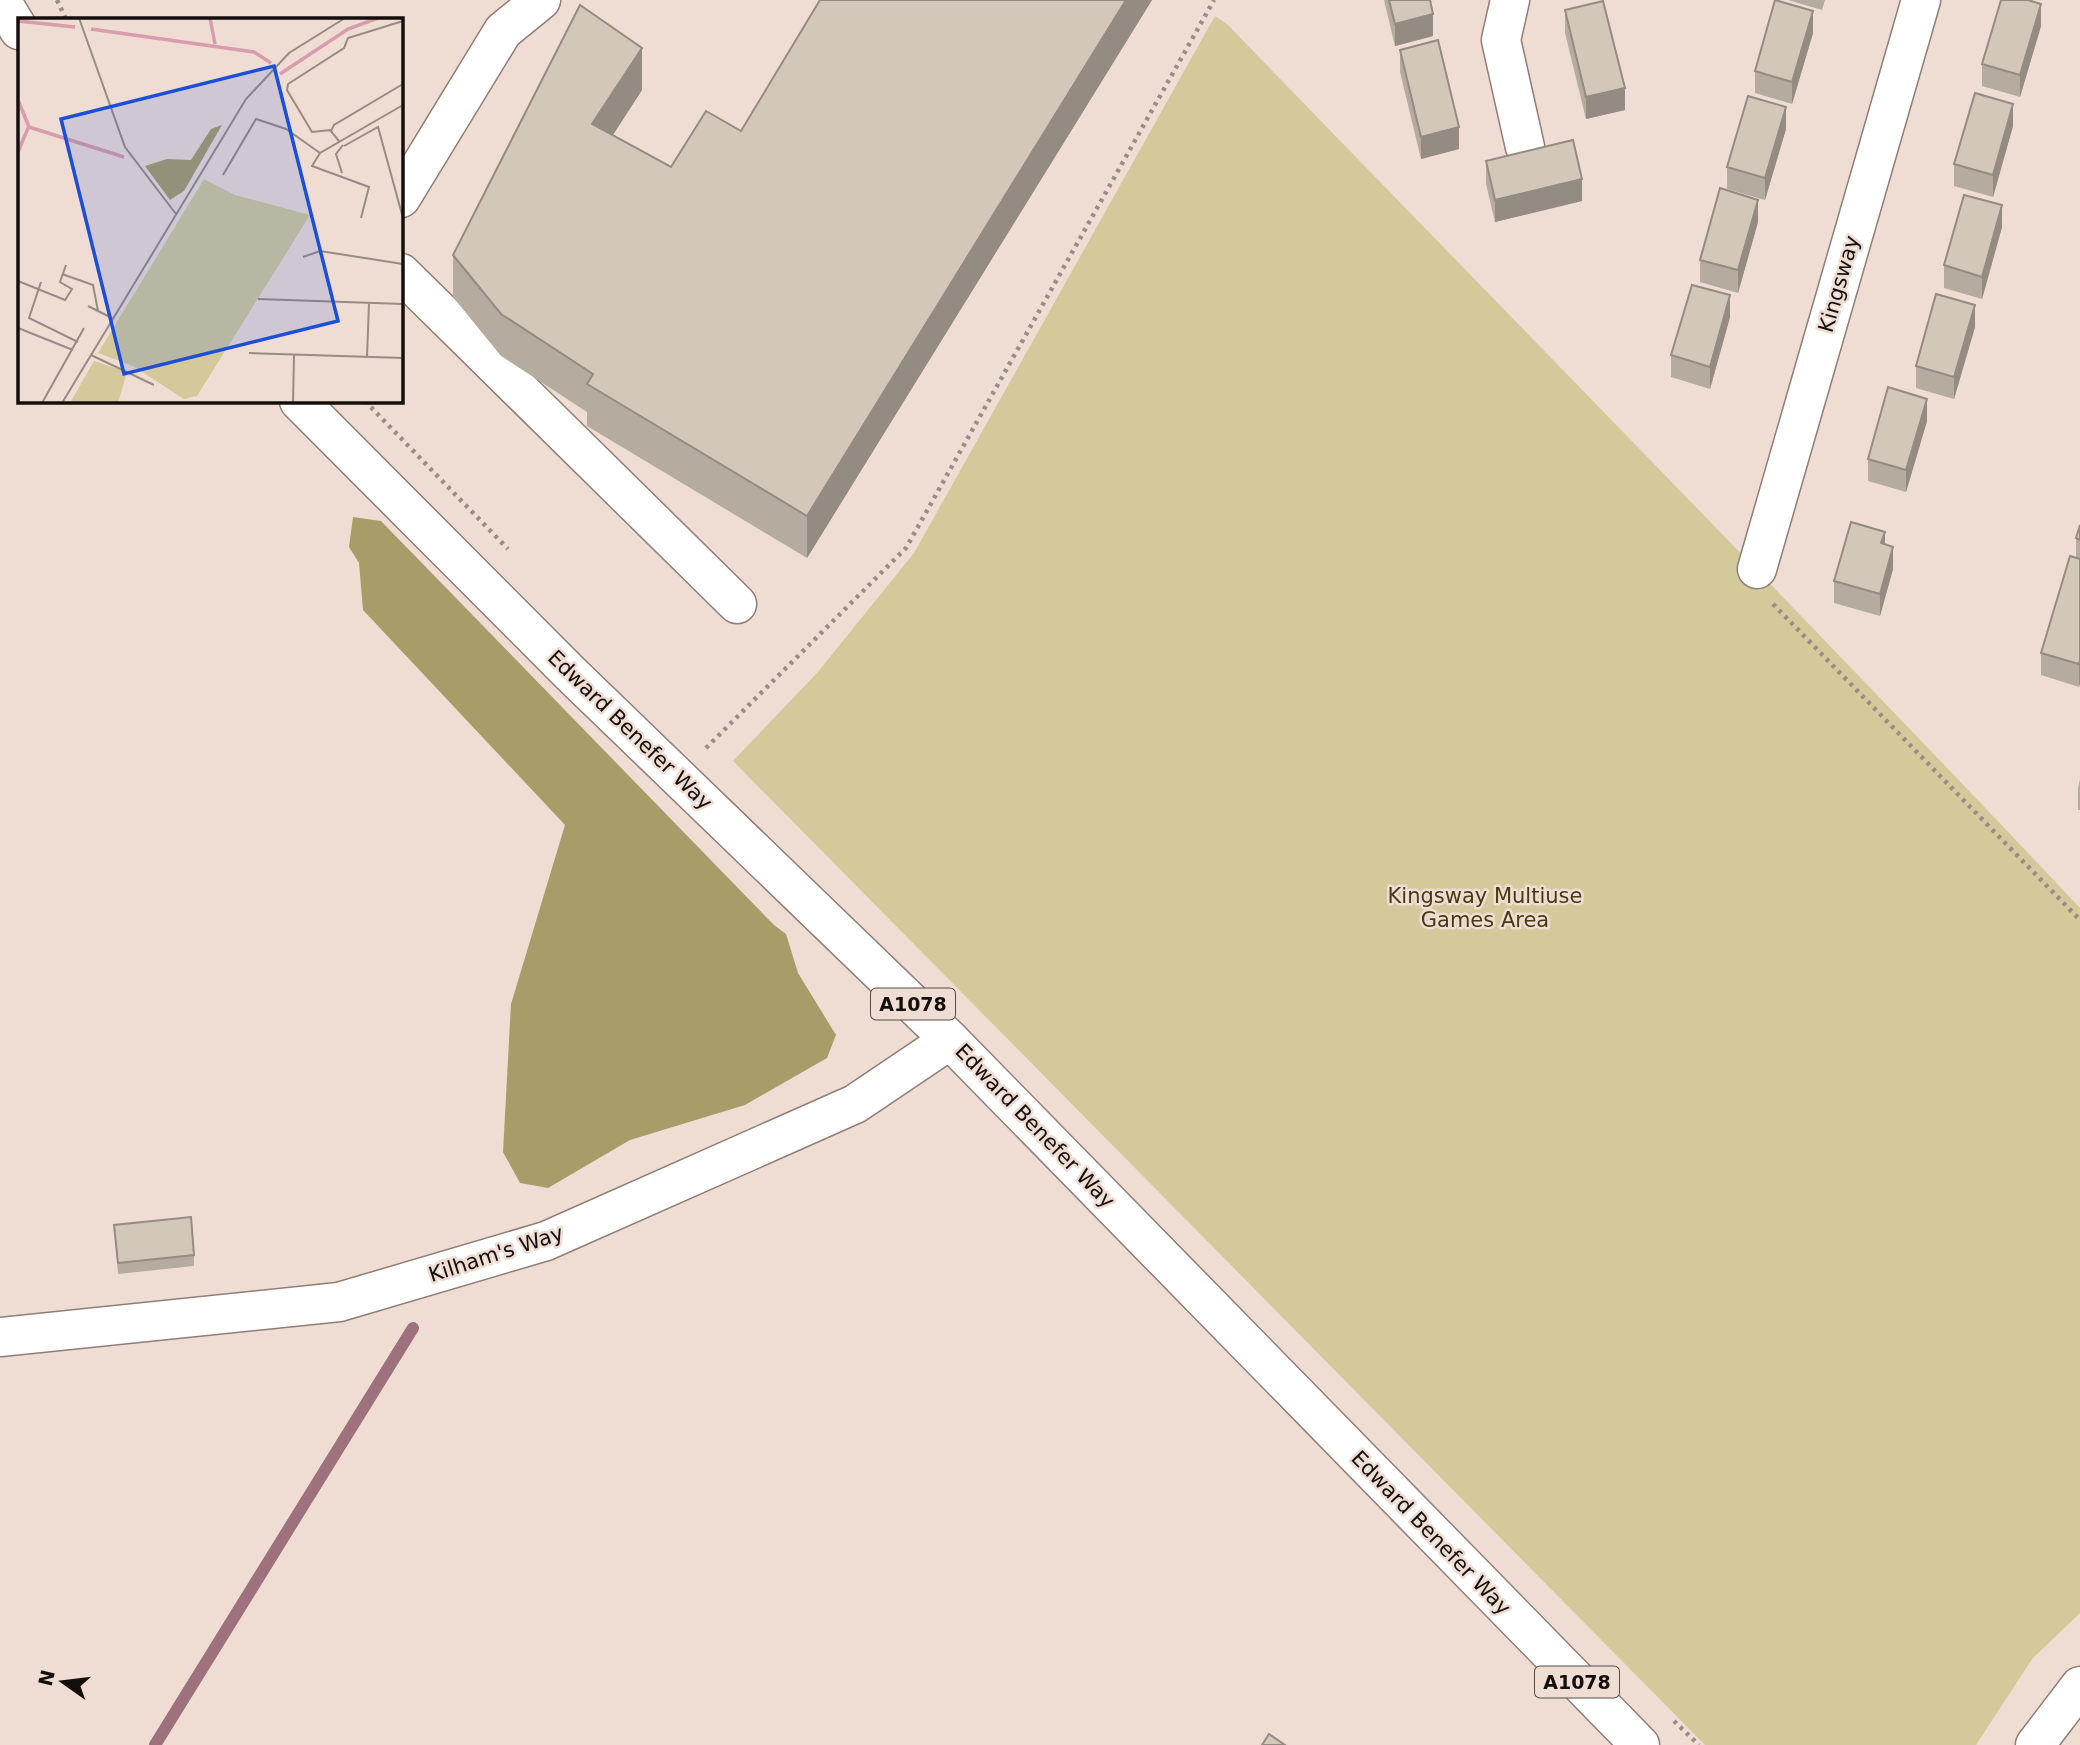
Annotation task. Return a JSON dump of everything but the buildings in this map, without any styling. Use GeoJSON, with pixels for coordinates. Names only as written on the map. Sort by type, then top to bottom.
{"type":"FeatureCollection","features":[{"type":"Feature","properties":{"kind":"main road"},"geometry":{"type":"LineString","coordinates":[[1,0],[18,28]]}},
{"type":"Feature","properties":{"kind":"main road"},"geometry":{"type":"LineString","coordinates":[[402,196],[503,31],[541,0]]}},
{"type":"Feature","properties":{"kind":"main road"},"geometry":{"type":"LineString","coordinates":[[1510,0],[1501,40],[1525,147]]}},
{"type":"Feature","properties":{"kind":"main road","name":"Kingsway"},"geometry":{"type":"LineString","coordinates":[[1757,569],[1921,0]]}},
{"type":"Feature","properties":{"kind":"main road"},"geometry":{"type":"LineString","coordinates":[[402,274],[737,604]]}},
{"type":"Feature","properties":{"kind":"main road","name":"Edward Benefer Way"},"geometry":{"type":"LineString","coordinates":[[300,402],[570,673],[950,1040],[1627,1741]]}},
{"type":"Feature","properties":{"kind":"main road","name":"Kilham's Way"},"geometry":{"type":"LineString","coordinates":[[0,1336],[339,1302],[546,1241],[855,1104],[950,1040]]}},
{"type":"Feature","properties":{"kind":"main road"},"geometry":{"type":"LineString","coordinates":[[2035,1745],[2080,1686]]}},
{"type":"Feature","properties":{"kind":"path"},"geometry":{"type":"LineString","coordinates":[[57,0],[66,18]]}},
{"type":"Feature","properties":{"kind":"path"},"geometry":{"type":"LineString","coordinates":[[703,751],[906,548],[1214,0]]}},
{"type":"Feature","properties":{"kind":"path"},"geometry":{"type":"LineString","coordinates":[[1757,569],[1770,586],[1766,597],[2080,920]]}},
{"type":"Feature","properties":{"kind":"green space","name":"Kingsway Multiuse Games Area"},"geometry":{"type":"Polygon","coordinates":[[[1215,16],[1228,25],[1655,465],[2080,908],[2080,1613],[2032,1659],[1976,1745],[1705,1745],[733,761],[817,673],[914,553],[1215,16]]]}},
{"type":"Feature","properties":{"kind":"shaded area"},"geometry":{"type":"Polygon","coordinates":[[[353,517],[381,521],[774,925],[786,934],[798,973],[836,1035],[827,1058],[745,1105],[630,1140],[548,1188],[520,1183],[503,1152],[511,1004],[565,825],[363,610],[359,563],[349,547],[353,517]]]}},
{"type":"Feature","properties":{"kind":"waterway"},"geometry":{"type":"LineString","coordinates":[[155,1745],[413,1328]]}}]}
